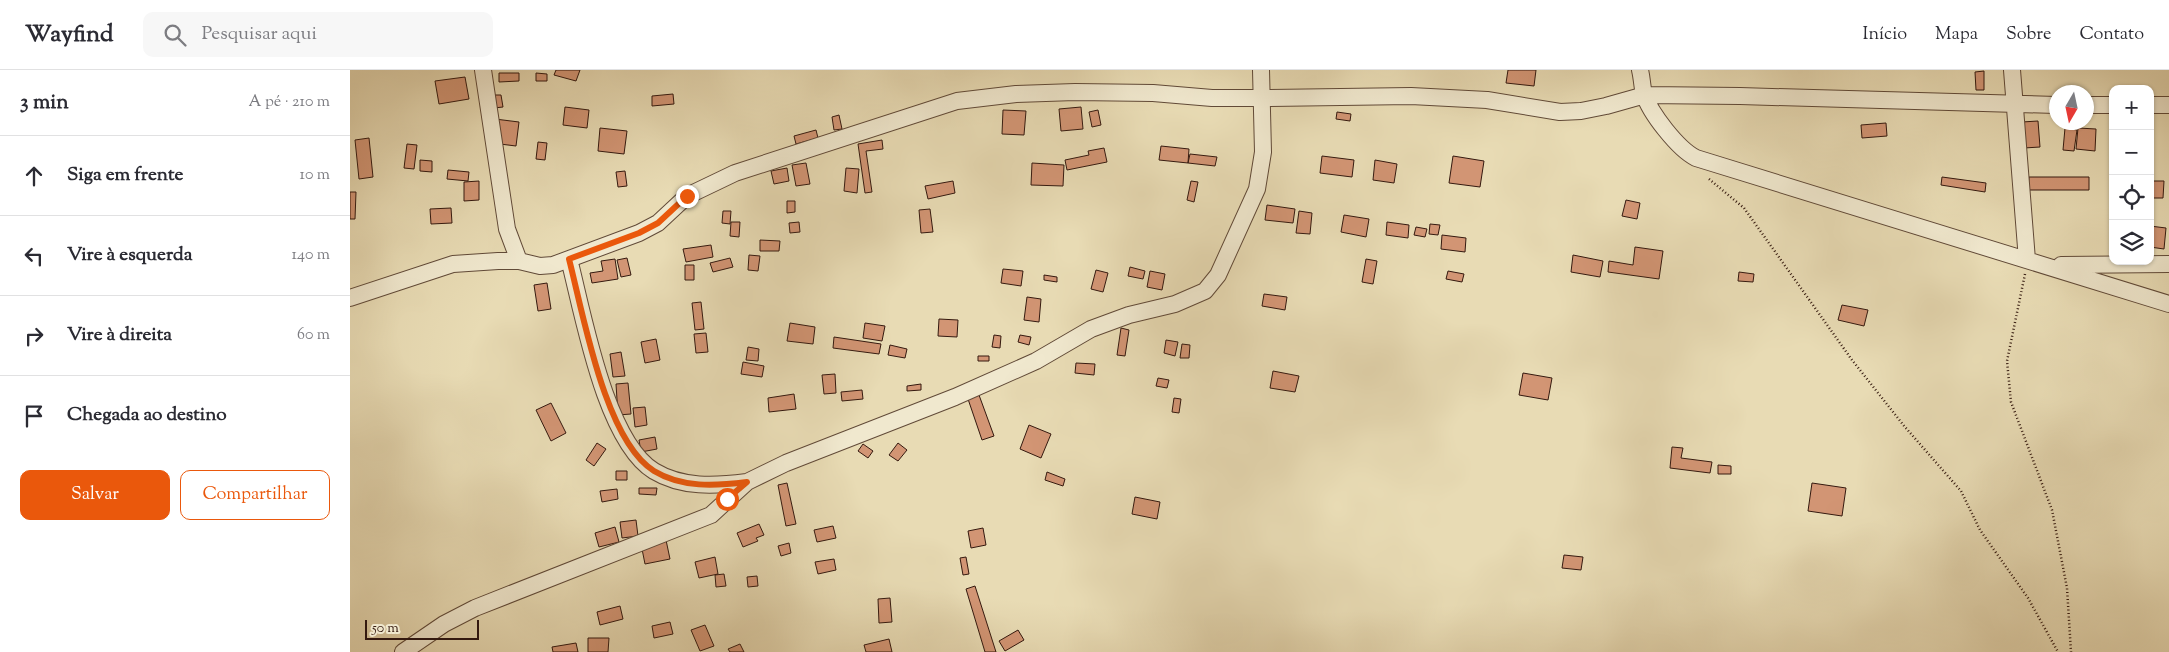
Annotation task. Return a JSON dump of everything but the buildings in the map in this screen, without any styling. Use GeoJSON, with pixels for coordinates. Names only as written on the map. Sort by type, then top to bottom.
{"type":"FeatureCollection","features":[{"type":"Feature","properties":{"kind":"street"},"geometry":{"type":"LineString","coordinates":[[483,70],[507,229],[519,261]]}},
{"type":"Feature","properties":{"kind":"street"},"geometry":{"type":"LineString","coordinates":[[402,652],[444,624],[475,608],[711,515],[747,482],[786,463],[955,397],[1036,361],[1091,330],[1129,315],[1175,304],[1205,291],[1218,275],[1257,190],[1263,152],[1261,70]]}},
{"type":"Feature","properties":{"kind":"street"},"geometry":{"type":"LineString","coordinates":[[1640,70],[1645,95],[1662,124],[1688,154],[1696,158],[2169,304]]}},
{"type":"Feature","properties":{"kind":"street"},"geometry":{"type":"LineString","coordinates":[[2012,70],[2028,260]]}},
{"type":"Feature","properties":{"kind":"street"},"geometry":{"type":"LineString","coordinates":[[350,298],[454,264],[478,261],[519,261],[540,266],[553,265],[652,226],[658,223],[687,196],[735,174],[957,101],[1016,94],[1075,92],[1153,93],[1212,98],[1411,96],[1487,100],[1560,112],[1581,111],[1645,95],[2049,105]]}},
{"type":"Feature","properties":{"kind":"street"},"geometry":{"type":"LineString","coordinates":[[2094,105],[2109,105]]}},
{"type":"Feature","properties":{"kind":"street"},"geometry":{"type":"LineString","coordinates":[[2154,105],[2169,105]]}},
{"type":"Feature","properties":{"kind":"street"},"geometry":{"type":"LineString","coordinates":[[569,259],[600,380],[624,438],[636,456],[654,471],[677,481],[714,486],[747,482]]}},
{"type":"Feature","properties":{"kind":"street"},"geometry":{"type":"LineString","coordinates":[[2045,266],[2169,264]]}},
{"type":"Feature","properties":{"kind":"path"},"geometry":{"type":"LineString","coordinates":[[1708,178],[1744,208],[1852,360],[1904,427],[1961,491],[1980,530],[2028,598],[2058,652]]}},
{"type":"Feature","properties":{"kind":"path"},"geometry":{"type":"LineString","coordinates":[[2028,260],[2007,361],[2011,402],[2052,510],[2067,588],[2071,652]]}},
{"type":"Feature","properties":{"kind":"route"},"geometry":{"type":"LineString","coordinates":[[687,196],[658,223],[639,233],[569,259],[600,380],[624,438],[636,456],[645,465],[665,477],[677,481],[714,486],[747,482],[727,499]]}}]}
